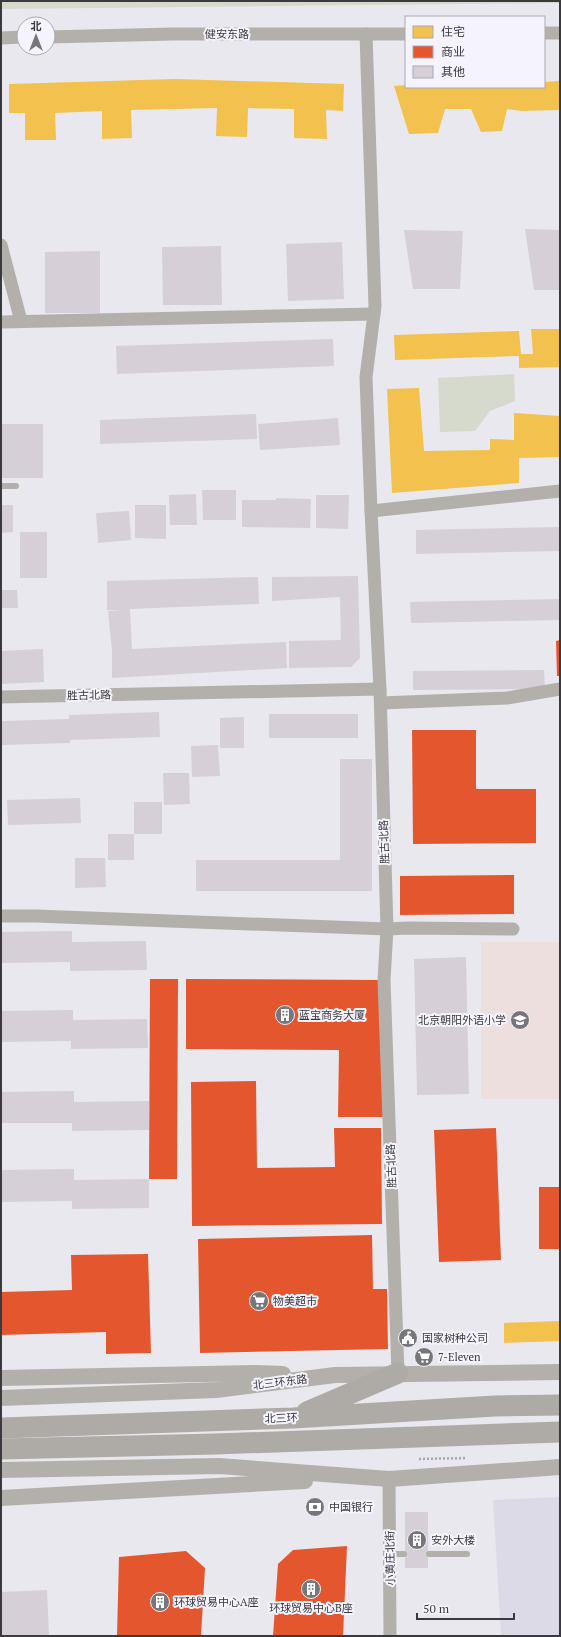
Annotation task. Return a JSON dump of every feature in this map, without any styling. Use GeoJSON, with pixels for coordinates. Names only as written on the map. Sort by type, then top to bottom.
{"type":"FeatureCollection","features":[{"type":"Feature","properties":{"kind":"highway"},"geometry":{"type":"LineString","coordinates":[[292,1418],[398,1373]]}},
{"type":"Feature","properties":{"kind":"highway","name":"北三环"},"geometry":{"type":"LineString","coordinates":[[1,1428],[292,1418],[495,1406],[560,1404]]}},
{"type":"Feature","properties":{"kind":"highway"},"geometry":{"type":"LineString","coordinates":[[1,1449],[216,1444],[560,1432]]}},
{"type":"Feature","properties":{"kind":"street"},"geometry":{"type":"LineString","coordinates":[[545,33],[560,32]]}},
{"type":"Feature","properties":{"kind":"street","name":"健安东路"},"geometry":{"type":"LineString","coordinates":[[56,37],[173,34],[405,34]]}},
{"type":"Feature","properties":{"kind":"street"},"geometry":{"type":"LineString","coordinates":[[366,34],[375,306],[366,376],[380,689]]}},
{"type":"Feature","properties":{"kind":"street"},"geometry":{"type":"LineString","coordinates":[[1,38],[16,37]]}},
{"type":"Feature","properties":{"kind":"street"},"geometry":{"type":"LineString","coordinates":[[1,245],[21,321]]}},
{"type":"Feature","properties":{"kind":"street"},"geometry":{"type":"LineString","coordinates":[[1,322],[374,314]]}},
{"type":"Feature","properties":{"kind":"street"},"geometry":{"type":"LineString","coordinates":[[371,511],[560,491]]}},
{"type":"Feature","properties":{"kind":"street","name":"胜古北路"},"geometry":{"type":"LineString","coordinates":[[1,697],[380,689],[387,929],[384,980],[398,1373]]}},
{"type":"Feature","properties":{"kind":"street"},"geometry":{"type":"LineString","coordinates":[[381,703],[507,698],[560,689]]}},
{"type":"Feature","properties":{"kind":"street"},"geometry":{"type":"LineString","coordinates":[[1,916],[387,929],[513,929]]}},
{"type":"Feature","properties":{"kind":"street","name":"北三环东路"},"geometry":{"type":"LineString","coordinates":[[1,1398],[216,1390],[335,1375],[560,1372]]}},
{"type":"Feature","properties":{"kind":"street"},"geometry":{"type":"LineString","coordinates":[[1,1378],[256,1373],[335,1375]]}},
{"type":"Feature","properties":{"kind":"street"},"geometry":{"type":"LineString","coordinates":[[1,1470],[219,1466],[389,1479],[560,1467]]}},
{"type":"Feature","properties":{"kind":"street"},"geometry":{"type":"LineString","coordinates":[[1,1498],[364,1478]]}},
{"type":"Feature","properties":{"kind":"street","name":"小黄庄北街"},"geometry":{"type":"LineString","coordinates":[[389,1479],[390,1636]]}},
{"type":"Feature","properties":{"kind":"lane"},"geometry":{"type":"LineString","coordinates":[[1,486],[16,486]]}},
{"type":"Feature","properties":{"kind":"lane"},"geometry":{"type":"LineString","coordinates":[[390,1554],[404,1554]]}},
{"type":"Feature","properties":{"kind":"lane"},"geometry":{"type":"LineString","coordinates":[[429,1554],[467,1554]]}},
{"type":"Feature","properties":{"kind":"path"},"geometry":{"type":"LineString","coordinates":[[419,1459],[470,1458]]}},
{"type":"Feature","properties":{"kind":"shaded area"},"geometry":{"type":"Polygon","coordinates":[[[1,1],[560,1],[560,3],[1,9],[1,1]]]}},
{"type":"Feature","properties":{"kind":"shaded area"},"geometry":{"type":"Polygon","coordinates":[[[514,374],[515,401],[490,411],[475,431],[440,432],[438,378],[514,374]]]}},
{"type":"Feature","properties":{"kind":"shaded area","name":"北京朝阳外语小学"},"geometry":{"type":"Polygon","coordinates":[[[481,942],[560,942],[560,1099],[481,1099],[481,942]]]}},
{"type":"Feature","properties":{"kind":"shaded area"},"geometry":{"type":"Polygon","coordinates":[[[560,1497],[560,1636],[501,1636],[493,1500],[560,1497]]]}},
{"type":"Feature","properties":{"kind":"building: 住宅"},"geometry":{"type":"Polygon","coordinates":[[[175,79],[344,84],[343,111],[326,110],[327,139],[294,138],[294,109],[248,108],[247,137],[216,136],[217,108],[131,110],[132,138],[102,139],[102,111],[55,113],[56,140],[25,140],[25,113],[9,113],[9,84],[175,79]]]}},
{"type":"Feature","properties":{"kind":"building: 住宅"},"geometry":{"type":"Polygon","coordinates":[[[560,81],[560,110],[522,111],[507,109],[502,131],[481,132],[471,109],[445,109],[438,133],[409,134],[394,86],[405,85],[405,88],[545,88],[545,82],[560,81]]]}},
{"type":"Feature","properties":{"kind":"building: 住宅"},"geometry":{"type":"Polygon","coordinates":[[[531,329],[560,329],[560,367],[519,368],[519,356],[395,360],[394,335],[519,331],[521,354],[533,354],[531,329]]]}},
{"type":"Feature","properties":{"kind":"building: 住宅"},"geometry":{"type":"Polygon","coordinates":[[[419,388],[424,451],[490,450],[490,439],[514,440],[514,413],[560,416],[560,457],[519,458],[519,483],[392,493],[387,389],[419,388]]]}},
{"type":"Feature","properties":{"kind":"building: 住宅"},"geometry":{"type":"Polygon","coordinates":[[[560,1321],[560,1341],[504,1343],[504,1323],[560,1321]]]}},
{"type":"Feature","properties":{"kind":"building: 商业"},"geometry":{"type":"Polygon","coordinates":[[[560,640],[560,676],[557,676],[556,641],[560,640]]]}},
{"type":"Feature","properties":{"kind":"building: 商业"},"geometry":{"type":"Polygon","coordinates":[[[412,730],[476,730],[476,789],[536,789],[536,843],[413,844],[412,730]]]}},
{"type":"Feature","properties":{"kind":"building: 商业"},"geometry":{"type":"Polygon","coordinates":[[[514,875],[514,914],[400,915],[400,876],[514,875]]]}},
{"type":"Feature","properties":{"kind":"building: 商业"},"geometry":{"type":"Polygon","coordinates":[[[150,979],[178,979],[177,1179],[149,1179],[150,979]]]}},
{"type":"Feature","properties":{"kind":"building: 商业","name":"蓝宝商务大厦"},"geometry":{"type":"Polygon","coordinates":[[[186,979],[384,980],[383,1117],[338,1117],[339,1050],[186,1049],[186,979]]]}},
{"type":"Feature","properties":{"kind":"building: 商业"},"geometry":{"type":"Polygon","coordinates":[[[256,1081],[257,1168],[335,1167],[334,1128],[381,1128],[382,1224],[192,1226],[191,1082],[256,1081]]]}},
{"type":"Feature","properties":{"kind":"building: 商业"},"geometry":{"type":"Polygon","coordinates":[[[496,1128],[501,1260],[439,1262],[434,1130],[496,1128]]]}},
{"type":"Feature","properties":{"kind":"building: 商业"},"geometry":{"type":"Polygon","coordinates":[[[539,1187],[560,1187],[560,1249],[539,1249],[539,1187]]]}},
{"type":"Feature","properties":{"kind":"building: 商业"},"geometry":{"type":"Polygon","coordinates":[[[372,1235],[373,1289],[387,1289],[388,1349],[200,1353],[198,1239],[372,1235]]]}},
{"type":"Feature","properties":{"kind":"building: 商业"},"geometry":{"type":"Polygon","coordinates":[[[148,1254],[151,1353],[106,1354],[106,1332],[1,1335],[1,1292],[72,1290],[71,1255],[148,1254]]]}},
{"type":"Feature","properties":{"kind":"building: 商业","name":"环球贸易中心B座"},"geometry":{"type":"Polygon","coordinates":[[[347,1546],[343,1636],[273,1636],[278,1564],[293,1550],[347,1546]]]}},
{"type":"Feature","properties":{"kind":"building: 商业","name":"环球贸易中心A座"},"geometry":{"type":"Polygon","coordinates":[[[186,1551],[205,1568],[201,1636],[117,1636],[119,1557],[186,1551]]]}},
{"type":"Feature","properties":{"kind":"building: 其他"},"geometry":{"type":"Polygon","coordinates":[[[525,229],[560,230],[560,290],[534,290],[525,229]]]}},
{"type":"Feature","properties":{"kind":"building: 其他"},"geometry":{"type":"Polygon","coordinates":[[[404,230],[463,231],[460,289],[413,289],[404,230]]]}},
{"type":"Feature","properties":{"kind":"building: 其他"},"geometry":{"type":"Polygon","coordinates":[[[342,242],[344,299],[288,301],[286,244],[342,242]]]}},
{"type":"Feature","properties":{"kind":"building: 其他"},"geometry":{"type":"Polygon","coordinates":[[[221,246],[222,305],[163,305],[162,247],[221,246]]]}},
{"type":"Feature","properties":{"kind":"building: 其他"},"geometry":{"type":"Polygon","coordinates":[[[100,251],[100,313],[45,313],[45,252],[100,251]]]}},
{"type":"Feature","properties":{"kind":"building: 其他"},"geometry":{"type":"Polygon","coordinates":[[[333,339],[334,366],[117,374],[116,346],[333,339]]]}},
{"type":"Feature","properties":{"kind":"building: 其他"},"geometry":{"type":"Polygon","coordinates":[[[256,414],[257,439],[100,444],[100,420],[256,414]]]}},
{"type":"Feature","properties":{"kind":"building: 其他"},"geometry":{"type":"Polygon","coordinates":[[[338,418],[340,445],[260,450],[258,424],[338,418]]]}},
{"type":"Feature","properties":{"kind":"building: 其他"},"geometry":{"type":"Polygon","coordinates":[[[1,424],[43,424],[43,478],[1,478],[1,424]]]}},
{"type":"Feature","properties":{"kind":"building: 其他"},"geometry":{"type":"Polygon","coordinates":[[[202,490],[236,490],[236,520],[203,520],[202,490]]]}},
{"type":"Feature","properties":{"kind":"building: 其他"},"geometry":{"type":"Polygon","coordinates":[[[196,494],[197,525],[170,525],[169,495],[196,494]]]}},
{"type":"Feature","properties":{"kind":"building: 其他"},"geometry":{"type":"Polygon","coordinates":[[[316,495],[349,495],[348,529],[316,528],[316,495]]]}},
{"type":"Feature","properties":{"kind":"building: 其他"},"geometry":{"type":"Polygon","coordinates":[[[276,498],[311,499],[310,528],[242,527],[242,500],[276,500],[276,498]]]}},
{"type":"Feature","properties":{"kind":"building: 其他"},"geometry":{"type":"Polygon","coordinates":[[[1,505],[13,505],[13,532],[1,533],[1,505]]]}},
{"type":"Feature","properties":{"kind":"building: 其他"},"geometry":{"type":"Polygon","coordinates":[[[135,505],[166,505],[166,539],[135,538],[135,505]]]}},
{"type":"Feature","properties":{"kind":"building: 其他"},"geometry":{"type":"Polygon","coordinates":[[[129,511],[131,540],[98,543],[96,513],[129,511]]]}},
{"type":"Feature","properties":{"kind":"building: 其他"},"geometry":{"type":"Polygon","coordinates":[[[560,527],[560,551],[416,554],[416,530],[560,527]]]}},
{"type":"Feature","properties":{"kind":"building: 其他"},"geometry":{"type":"Polygon","coordinates":[[[20,532],[47,532],[47,578],[20,578],[20,532]]]}},
{"type":"Feature","properties":{"kind":"building: 其他"},"geometry":{"type":"Polygon","coordinates":[[[358,576],[360,658],[351,667],[289,668],[289,641],[341,640],[340,597],[272,601],[272,577],[358,576]]]}},
{"type":"Feature","properties":{"kind":"building: 其他"},"geometry":{"type":"Polygon","coordinates":[[[258,577],[259,604],[130,609],[132,649],[286,642],[287,668],[112,678],[112,650],[108,611],[122,610],[107,610],[107,581],[258,577]]]}},
{"type":"Feature","properties":{"kind":"building: 其他"},"geometry":{"type":"Polygon","coordinates":[[[1,590],[17,590],[18,608],[1,608],[1,590]]]}},
{"type":"Feature","properties":{"kind":"building: 其他"},"geometry":{"type":"Polygon","coordinates":[[[559,599],[559,620],[411,623],[410,602],[559,599]]]}},
{"type":"Feature","properties":{"kind":"building: 其他"},"geometry":{"type":"Polygon","coordinates":[[[43,649],[44,682],[1,684],[1,651],[43,649]]]}},
{"type":"Feature","properties":{"kind":"building: 其他"},"geometry":{"type":"Polygon","coordinates":[[[544,670],[545,689],[413,690],[413,671],[544,670]]]}},
{"type":"Feature","properties":{"kind":"building: 其他"},"geometry":{"type":"Polygon","coordinates":[[[159,712],[160,737],[70,740],[70,743],[1,745],[1,721],[69,719],[69,715],[159,712]]]}},
{"type":"Feature","properties":{"kind":"building: 其他"},"geometry":{"type":"Polygon","coordinates":[[[269,714],[358,714],[358,738],[269,738],[269,714]]]}},
{"type":"Feature","properties":{"kind":"building: 其他"},"geometry":{"type":"Polygon","coordinates":[[[244,717],[244,748],[220,748],[220,718],[244,717]]]}},
{"type":"Feature","properties":{"kind":"building: 其他"},"geometry":{"type":"Polygon","coordinates":[[[218,745],[220,776],[192,777],[191,746],[218,745]]]}},
{"type":"Feature","properties":{"kind":"building: 其他"},"geometry":{"type":"Polygon","coordinates":[[[340,759],[372,759],[372,891],[196,891],[196,860],[340,860],[340,759]]]}},
{"type":"Feature","properties":{"kind":"building: 其他"},"geometry":{"type":"Polygon","coordinates":[[[163,773],[189,773],[190,804],[164,805],[163,773]]]}},
{"type":"Feature","properties":{"kind":"building: 其他"},"geometry":{"type":"Polygon","coordinates":[[[80,798],[81,823],[8,825],[7,800],[80,798]]]}},
{"type":"Feature","properties":{"kind":"building: 其他"},"geometry":{"type":"Polygon","coordinates":[[[134,802],[162,802],[162,834],[134,834],[134,802]]]}},
{"type":"Feature","properties":{"kind":"building: 其他"},"geometry":{"type":"Polygon","coordinates":[[[108,834],[134,834],[134,860],[108,860],[108,834]]]}},
{"type":"Feature","properties":{"kind":"building: 其他"},"geometry":{"type":"Polygon","coordinates":[[[75,858],[105,858],[106,887],[75,888],[75,858]]]}},
{"type":"Feature","properties":{"kind":"building: 其他"},"geometry":{"type":"Polygon","coordinates":[[[72,931],[72,942],[146,941],[147,970],[70,971],[70,962],[1,963],[1,932],[72,931]]]}},
{"type":"Feature","properties":{"kind":"building: 其他"},"geometry":{"type":"Polygon","coordinates":[[[466,957],[469,1094],[417,1095],[414,959],[466,957]]]}},
{"type":"Feature","properties":{"kind":"building: 其他"},"geometry":{"type":"Polygon","coordinates":[[[73,1010],[73,1020],[147,1019],[148,1048],[71,1049],[71,1041],[1,1042],[1,1011],[73,1010]]]}},
{"type":"Feature","properties":{"kind":"building: 其他"},"geometry":{"type":"Polygon","coordinates":[[[74,1091],[74,1102],[149,1101],[149,1130],[72,1131],[72,1123],[1,1123],[1,1092],[74,1091]]]}},
{"type":"Feature","properties":{"kind":"building: 其他"},"geometry":{"type":"Polygon","coordinates":[[[74,1169],[74,1180],[149,1179],[149,1208],[72,1209],[72,1201],[1,1202],[1,1170],[74,1169]]]}},
{"type":"Feature","properties":{"kind":"building: 其他","name":"安外大楼"},"geometry":{"type":"Polygon","coordinates":[[[405,1512],[428,1512],[428,1568],[405,1568],[405,1512]]]}},
{"type":"Feature","properties":{"kind":"building: 其他"},"geometry":{"type":"Polygon","coordinates":[[[47,1590],[49,1636],[1,1636],[1,1592],[47,1590]]]}},
{"type":"Feature","properties":{"kind":"place","name":"蓝宝商务大厦"},"geometry":{"type":"Point","coordinates":[285,1015]}},
{"type":"Feature","properties":{"kind":"place","name":"北京朝阳外语小学"},"geometry":{"type":"Point","coordinates":[520,1020]}},
{"type":"Feature","properties":{"kind":"place","name":"物美超市"},"geometry":{"type":"Point","coordinates":[259,1301]}},
{"type":"Feature","properties":{"kind":"place","name":"国家树种公司"},"geometry":{"type":"Point","coordinates":[408,1338]}},
{"type":"Feature","properties":{"kind":"place","name":"7-Eleven"},"geometry":{"type":"Point","coordinates":[424,1357]}},
{"type":"Feature","properties":{"kind":"place","name":"中国银行"},"geometry":{"type":"Point","coordinates":[315,1507]}},
{"type":"Feature","properties":{"kind":"place","name":"安外大楼"},"geometry":{"type":"Point","coordinates":[417,1540]}},
{"type":"Feature","properties":{"kind":"place","name":"环球贸易中心B座"},"geometry":{"type":"Point","coordinates":[311,1589]}},
{"type":"Feature","properties":{"kind":"place","name":"环球贸易中心A座"},"geometry":{"type":"Point","coordinates":[160,1602]}}]}
